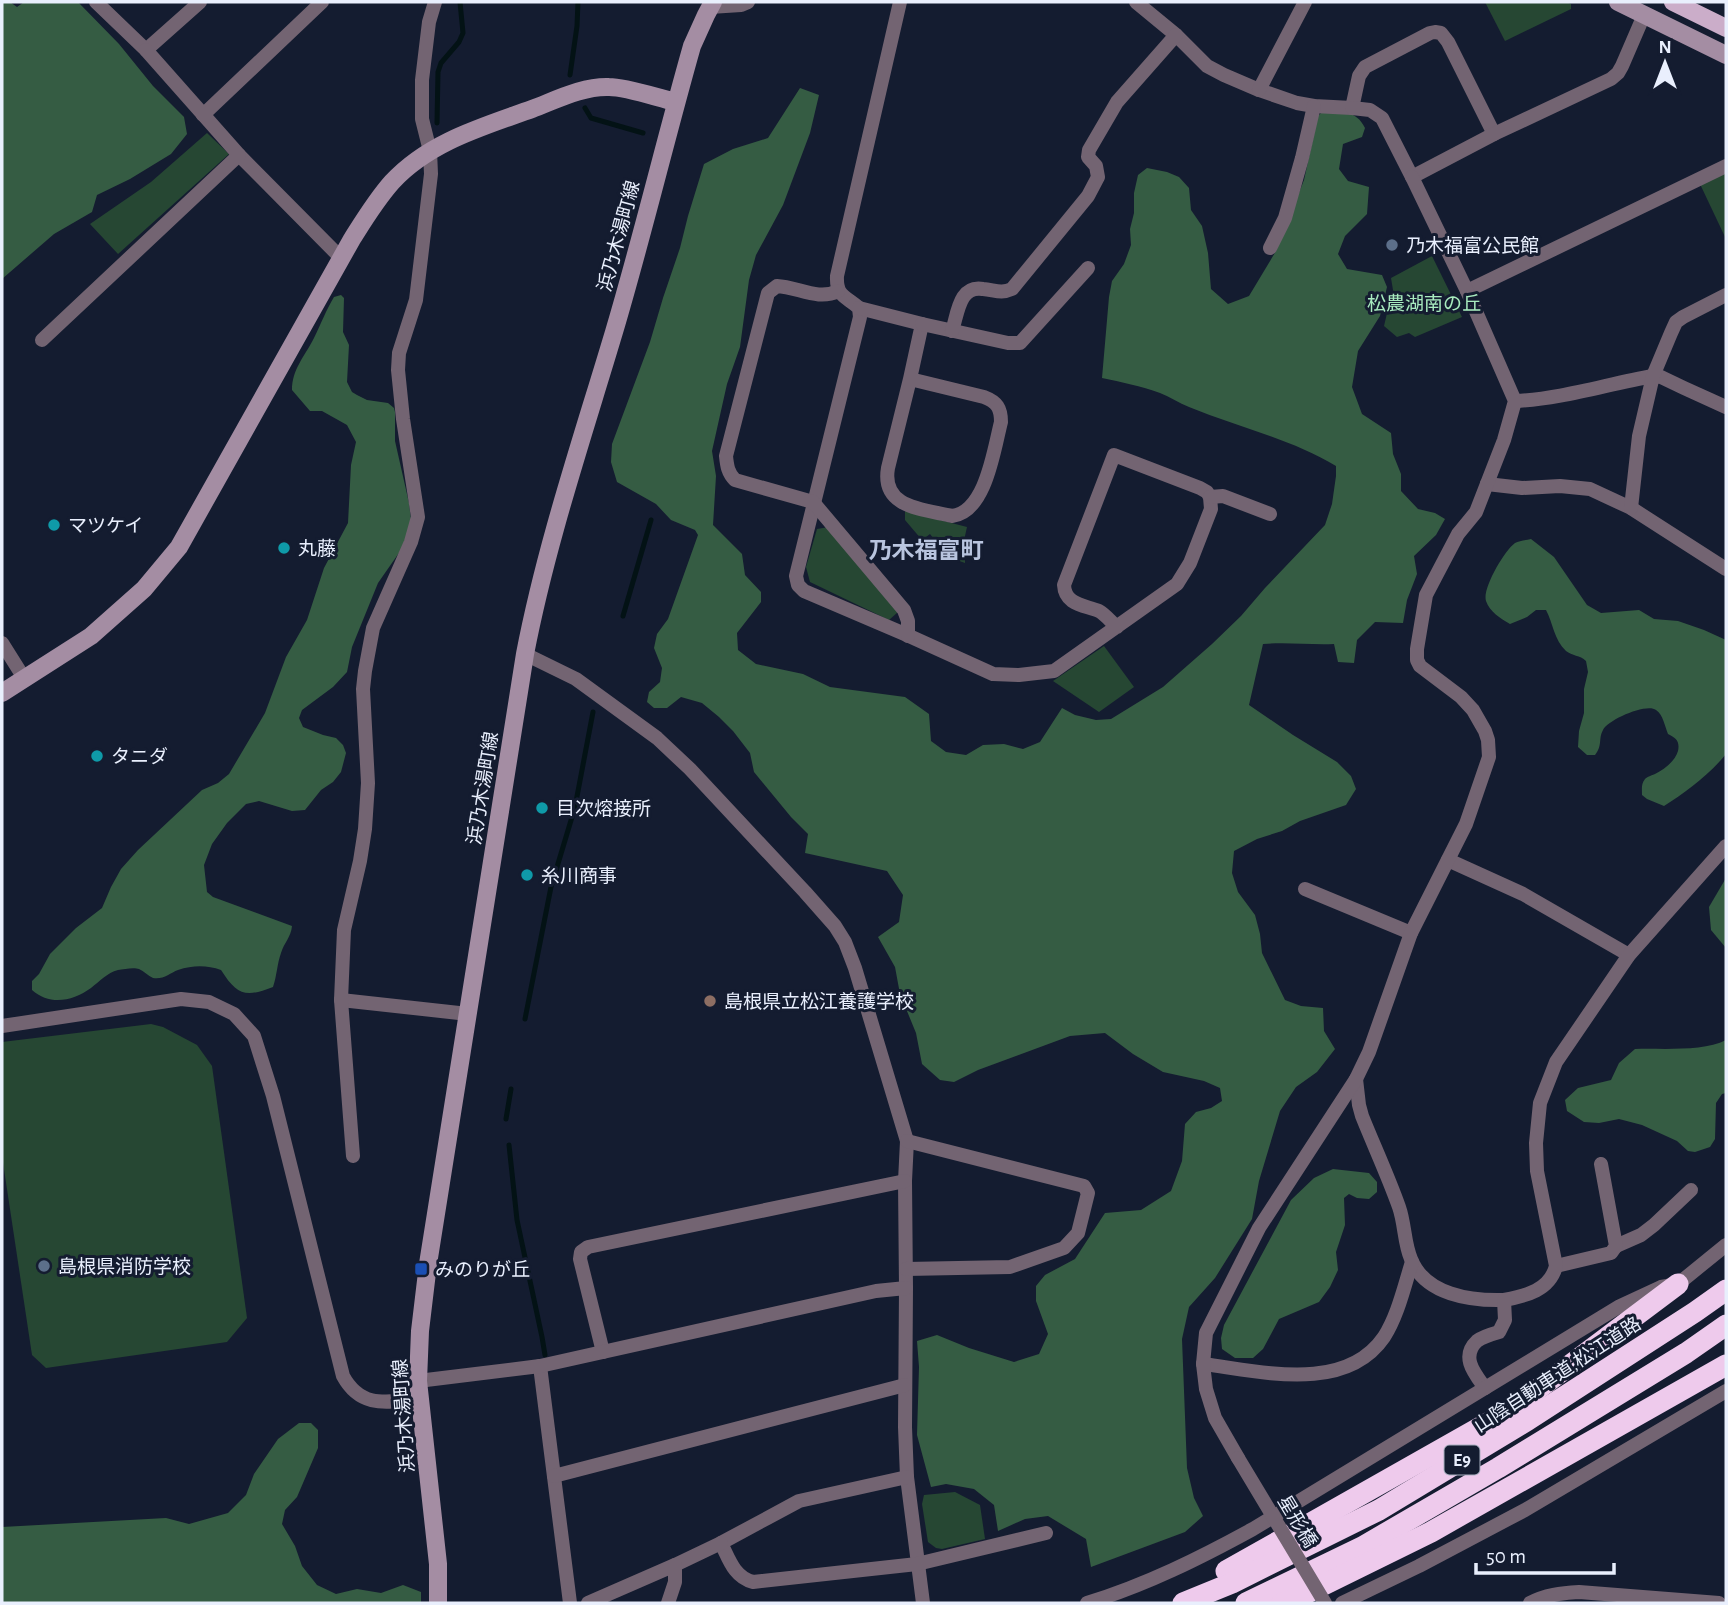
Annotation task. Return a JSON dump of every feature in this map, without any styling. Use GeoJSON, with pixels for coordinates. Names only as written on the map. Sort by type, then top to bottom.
{"type":"FeatureCollection","features":[{"type":"Feature","properties":{"kind":"highway"},"geometry":{"type":"LineString","coordinates":[[1170,1603],[1509,1411],[1678,1284]]}},
{"type":"Feature","properties":{"kind":"highway","name":"山陰自動車道;松江道路"},"geometry":{"type":"LineString","coordinates":[[1183,1603],[1232,1583],[1379,1510],[1528,1420],[1726,1290]]}},
{"type":"Feature","properties":{"kind":"highway","name":"E9"},"geometry":{"type":"LineString","coordinates":[[1246,1603],[1363,1547],[1686,1353],[1726,1325]]}},
{"type":"Feature","properties":{"kind":"highway"},"geometry":{"type":"LineString","coordinates":[[1282,1603],[1431,1532],[1726,1366]]}},
{"type":"Feature","properties":{"kind":"main road"},"geometry":{"type":"LineString","coordinates":[[1618,2],[1726,55]]}},
{"type":"Feature","properties":{"kind":"main road"},"geometry":{"type":"LineString","coordinates":[[1673,2],[1726,28]]}},
{"type":"Feature","properties":{"kind":"main road","name":"浜乃木湯町線"},"geometry":{"type":"LineString","coordinates":[[438,1603],[438,1564],[419,1399],[420,1331],[428,1264],[525,654],[533,611],[615,328],[692,46],[712,4]]}},
{"type":"Feature","properties":{"kind":"main road"},"geometry":{"type":"LineString","coordinates":[[2,693],[91,636],[145,589],[179,547],[341,258],[366,218],[392,183],[409,166],[430,151],[463,134],[590,89],[611,86],[676,102]]}},
{"type":"Feature","properties":{"kind":"street"},"geometry":{"type":"LineString","coordinates":[[96,2],[146,50],[239,155],[341,258]]}},
{"type":"Feature","properties":{"kind":"street"},"geometry":{"type":"LineString","coordinates":[[146,50],[200,2]]}},
{"type":"Feature","properties":{"kind":"street"},"geometry":{"type":"LineString","coordinates":[[203,115],[322,2]]}},
{"type":"Feature","properties":{"kind":"street"},"geometry":{"type":"LineString","coordinates":[[353,1156],[341,1000],[344,930],[365,829],[368,783],[363,689],[365,671],[373,628],[411,542],[418,517],[398,370],[399,353],[416,300],[431,174],[430,151],[422,119],[422,80],[429,22],[435,2]]}},
{"type":"Feature","properties":{"kind":"street"},"geometry":{"type":"LineString","coordinates":[[712,4],[741,5],[748,2]]}},
{"type":"Feature","properties":{"kind":"street"},"geometry":{"type":"LineString","coordinates":[[900,2],[837,276],[838,291],[859,308],[1008,343],[1020,343],[1088,268]]}},
{"type":"Feature","properties":{"kind":"street"},"geometry":{"type":"LineString","coordinates":[[1136,2],[1176,35],[1207,66],[1259,90],[1297,103],[1370,110],[1382,118],[1466,291],[1515,401],[1556,397],[1653,376],[1661,377],[1726,407]]}},
{"type":"Feature","properties":{"kind":"street"},"geometry":{"type":"LineString","coordinates":[[1259,90],[1305,2]]}},
{"type":"Feature","properties":{"kind":"street"},"geometry":{"type":"LineString","coordinates":[[1412,177],[1494,134],[1611,79],[1622,66],[1644,15]]}},
{"type":"Feature","properties":{"kind":"street"},"geometry":{"type":"LineString","coordinates":[[1352,108],[1359,76],[1365,66],[1435,32],[1441,33],[1494,134]]}},
{"type":"Feature","properties":{"kind":"street"},"geometry":{"type":"LineString","coordinates":[[953,331],[965,293],[976,288],[996,292],[1012,289],[1088,195],[1098,177],[1096,166],[1088,157],[1089,150],[1117,102],[1176,35]]}},
{"type":"Feature","properties":{"kind":"street"},"geometry":{"type":"LineString","coordinates":[[1270,248],[1285,218],[1314,106]]}},
{"type":"Feature","properties":{"kind":"street"},"geometry":{"type":"LineString","coordinates":[[43,340],[239,155]]}},
{"type":"Feature","properties":{"kind":"street"},"geometry":{"type":"LineString","coordinates":[[1466,291],[1726,166]]}},
{"type":"Feature","properties":{"kind":"street"},"geometry":{"type":"LineString","coordinates":[[838,291],[818,295],[777,286],[768,293],[726,456],[727,467],[735,480],[813,502],[904,610],[908,621],[908,636]]}},
{"type":"Feature","properties":{"kind":"street"},"geometry":{"type":"LineString","coordinates":[[1631,508],[1639,436],[1653,376],[1676,322],[1726,295]]}},
{"type":"Feature","properties":{"kind":"street"},"geometry":{"type":"LineString","coordinates":[[859,308],[860,317],[796,576],[798,585],[804,591],[993,674],[1019,675],[1054,671],[1117,627],[1177,584],[1190,563],[1211,509],[1210,496],[1200,488],[1114,456],[1064,585],[1064,592],[1073,602],[1102,613],[1117,627]]}},
{"type":"Feature","properties":{"kind":"street"},"geometry":{"type":"LineString","coordinates":[[910,379],[993,400],[1001,413],[985,484],[972,505],[958,515],[952,516],[904,504],[895,498],[886,479],[922,324]]}},
{"type":"Feature","properties":{"kind":"street","name":"星形橋"},"geometry":{"type":"LineString","coordinates":[[1325,1603],[1215,1418],[1206,1389],[1203,1364],[1206,1333],[1259,1228],[1356,1079],[1369,1052],[1411,933],[1466,824],[1487,764],[1488,740],[1473,710],[1461,697],[1420,667],[1417,649],[1426,596],[1458,534],[1476,512],[1504,440],[1515,401]]}},
{"type":"Feature","properties":{"kind":"street"},"geometry":{"type":"LineString","coordinates":[[1487,484],[1522,488],[1560,486],[1590,489],[1631,508],[1726,569]]}},
{"type":"Feature","properties":{"kind":"street"},"geometry":{"type":"LineString","coordinates":[[1210,496],[1223,496],[1269,514]]}},
{"type":"Feature","properties":{"kind":"street"},"geometry":{"type":"LineString","coordinates":[[2,643],[24,678]]}},
{"type":"Feature","properties":{"kind":"street"},"geometry":{"type":"LineString","coordinates":[[525,654],[576,679],[657,738],[690,769],[805,892],[835,926],[845,942],[907,1141],[905,1427],[907,1477],[923,1603]]}},
{"type":"Feature","properties":{"kind":"street"},"geometry":{"type":"LineString","coordinates":[[1356,1079],[1362,1116],[1399,1207],[1412,1262],[1419,1274],[1444,1291],[1476,1300],[1504,1300],[1542,1288],[1554,1274],[1556,1266],[1537,1171],[1536,1143],[1541,1102],[1556,1062],[1629,955],[1726,846]]}},
{"type":"Feature","properties":{"kind":"street"},"geometry":{"type":"LineString","coordinates":[[1448,860],[1523,894],[1629,955]]}},
{"type":"Feature","properties":{"kind":"street"},"geometry":{"type":"LineString","coordinates":[[1305,889],[1411,933]]}},
{"type":"Feature","properties":{"kind":"street"},"geometry":{"type":"LineString","coordinates":[[2,1026],[181,999],[209,1002],[234,1014],[254,1036],[348,1387],[362,1398],[372,1401],[419,1399]]}},
{"type":"Feature","properties":{"kind":"street"},"geometry":{"type":"LineString","coordinates":[[341,1000],[468,1014]]}},
{"type":"Feature","properties":{"kind":"street"},"geometry":{"type":"LineString","coordinates":[[906,1269],[1010,1267],[1063,1248],[1077,1233],[1088,1193],[1084,1186],[907,1141]]}},
{"type":"Feature","properties":{"kind":"street"},"geometry":{"type":"LineString","coordinates":[[1601,1164],[1616,1247]]}},
{"type":"Feature","properties":{"kind":"street"},"geometry":{"type":"LineString","coordinates":[[603,1352],[580,1259],[581,1252],[588,1247],[905,1181]]}},
{"type":"Feature","properties":{"kind":"street"},"geometry":{"type":"LineString","coordinates":[[1556,1266],[1611,1253],[1616,1247],[1641,1235],[1654,1225],[1690,1191]]}},
{"type":"Feature","properties":{"kind":"street"},"geometry":{"type":"LineString","coordinates":[[1087,1603],[1195,1561],[1253,1530],[1620,1306],[1661,1287],[1678,1284],[1726,1245]]}},
{"type":"Feature","properties":{"kind":"street"},"geometry":{"type":"LineString","coordinates":[[1203,1364],[1291,1376],[1342,1369],[1360,1360],[1383,1338],[1392,1323],[1412,1262]]}},
{"type":"Feature","properties":{"kind":"street"},"geometry":{"type":"LineString","coordinates":[[418,1381],[540,1366],[876,1291],[906,1287]]}},
{"type":"Feature","properties":{"kind":"street"},"geometry":{"type":"LineString","coordinates":[[1485,1388],[1469,1365],[1470,1351],[1478,1340],[1499,1332],[1505,1320],[1504,1300]]}},
{"type":"Feature","properties":{"kind":"street"},"geometry":{"type":"LineString","coordinates":[[540,1366],[570,1603]]}},
{"type":"Feature","properties":{"kind":"street"},"geometry":{"type":"LineString","coordinates":[[554,1476],[905,1385]]}},
{"type":"Feature","properties":{"kind":"street"},"geometry":{"type":"LineString","coordinates":[[1342,1603],[1525,1510],[1726,1391]]}},
{"type":"Feature","properties":{"kind":"street"},"geometry":{"type":"LineString","coordinates":[[588,1603],[721,1543],[799,1501],[907,1477]]}},
{"type":"Feature","properties":{"kind":"street"},"geometry":{"type":"LineString","coordinates":[[721,1543],[738,1575],[753,1582],[917,1564],[1046,1533]]}},
{"type":"Feature","properties":{"kind":"street"},"geometry":{"type":"LineString","coordinates":[[668,1603],[676,1576],[675,1565]]}},
{"type":"Feature","properties":{"kind":"street"},"geometry":{"type":"LineString","coordinates":[[1530,1603],[1541,1598],[1578,1592],[1719,1603]]}},
{"type":"Feature","properties":{"kind":"green space"},"geometry":{"type":"Polygon","coordinates":[[[2,2],[10,2],[17,7],[24,2],[78,2],[184,117],[187,134],[171,154],[97,195],[92,212],[54,234],[2,279],[2,2]]]}},
{"type":"Feature","properties":{"kind":"green space"},"geometry":{"type":"Polygon","coordinates":[[[1485,2],[1566,2],[1571,4],[1571,9],[1505,41],[1485,2]]]}},
{"type":"Feature","properties":{"kind":"green space"},"geometry":{"type":"Polygon","coordinates":[[[800,88],[819,95],[810,133],[783,205],[756,255],[749,280],[740,347],[727,384],[712,451],[716,476],[713,525],[742,554],[745,575],[761,592],[761,602],[737,633],[738,650],[756,664],[803,674],[830,687],[905,697],[929,714],[931,741],[946,752],[966,755],[983,745],[1004,744],[1023,749],[1040,742],[1062,708],[1075,715],[1096,720],[1111,719],[1163,687],[1241,616],[1325,525],[1332,504],[1336,466],[1301,448],[1189,407],[1160,393],[1102,378],[1109,297],[1112,281],[1124,264],[1131,245],[1130,229],[1138,175],[1147,168],[1179,177],[1189,188],[1191,210],[1202,226],[1208,253],[1211,289],[1228,304],[1249,296],[1276,251],[1304,180],[1318,116],[1322,112],[1352,115],[1365,128],[1362,137],[1343,144],[1339,169],[1348,181],[1369,187],[1367,214],[1345,236],[1338,254],[1347,269],[1382,275],[1387,287],[1380,316],[1358,351],[1352,387],[1362,414],[1391,433],[1393,454],[1401,474],[1401,491],[1418,509],[1435,513],[1445,519],[1436,535],[1414,556],[1417,574],[1407,600],[1403,623],[1375,622],[1357,640],[1354,663],[1338,662],[1334,644],[1263,644],[1249,705],[1337,762],[1351,776],[1356,789],[1346,805],[1300,821],[1234,851],[1232,873],[1238,892],[1255,915],[1262,953],[1285,1000],[1301,1006],[1323,1008],[1324,1031],[1335,1049],[1317,1072],[1296,1087],[1280,1111],[1259,1181],[1252,1219],[1215,1278],[1189,1307],[1182,1339],[1187,1468],[1194,1498],[1203,1516],[1185,1532],[1091,1567],[1086,1539],[1048,1516],[1025,1519],[998,1531],[994,1505],[974,1489],[946,1484],[931,1487],[917,1435],[917,1341],[937,1335],[1014,1362],[1039,1354],[1048,1334],[1036,1301],[1036,1286],[1045,1275],[1075,1259],[1105,1213],[1141,1210],[1171,1191],[1182,1161],[1185,1124],[1196,1112],[1211,1108],[1222,1101],[1220,1088],[1204,1081],[1163,1072],[1105,1033],[1070,1036],[978,1070],[954,1082],[940,1080],[922,1064],[916,1033],[900,994],[895,967],[878,937],[899,922],[903,895],[887,871],[805,853],[808,834],[754,772],[750,753],[719,717],[702,703],[681,697],[667,708],[654,708],[647,702],[649,692],[660,682],[662,668],[654,648],[657,634],[668,619],[698,535],[695,530],[671,520],[656,504],[617,482],[611,462],[612,444],[650,342],[704,164],[733,149],[768,138],[800,88]]]}},
{"type":"Feature","properties":{"kind":"green space"},"geometry":{"type":"Polygon","coordinates":[[[207,133],[229,154],[118,254],[90,224],[151,182],[207,133]]]}},
{"type":"Feature","properties":{"kind":"green space"},"geometry":{"type":"Polygon","coordinates":[[[1726,173],[1726,239],[1700,184],[1726,173]]]}},
{"type":"Feature","properties":{"kind":"green space","name":"松農湖南の丘"},"geometry":{"type":"Polygon","coordinates":[[[1432,256],[1462,317],[1415,337],[1409,333],[1397,337],[1384,326],[1388,309],[1395,302],[1391,278],[1432,256]]]}},
{"type":"Feature","properties":{"kind":"green space"},"geometry":{"type":"Polygon","coordinates":[[[341,295],[344,298],[343,332],[349,345],[347,382],[352,392],[357,395],[367,400],[388,403],[394,408],[395,441],[412,528],[401,550],[378,583],[352,647],[347,672],[333,687],[302,710],[299,718],[303,727],[336,738],[343,745],[346,753],[341,772],[321,790],[305,810],[292,811],[259,801],[246,804],[227,823],[212,844],[204,865],[207,892],[213,897],[292,926],[282,949],[273,987],[255,993],[242,992],[232,985],[221,970],[210,967],[189,967],[157,978],[132,968],[110,973],[91,988],[69,999],[46,998],[32,990],[32,981],[50,954],[76,928],[102,908],[121,869],[138,850],[202,790],[218,783],[229,774],[265,713],[286,657],[307,620],[324,568],[348,523],[351,465],[356,442],[347,425],[322,411],[310,411],[292,390],[297,369],[328,307],[334,297],[341,295]]]}},
{"type":"Feature","properties":{"kind":"green space"},"geometry":{"type":"Polygon","coordinates":[[[905,511],[967,527],[965,563],[948,557],[930,534],[922,540],[905,520],[905,511]]]}},
{"type":"Feature","properties":{"kind":"green space"},"geometry":{"type":"Polygon","coordinates":[[[829,527],[898,612],[889,620],[810,582],[806,567],[817,529],[829,527]]]}},
{"type":"Feature","properties":{"kind":"green space"},"geometry":{"type":"Polygon","coordinates":[[[1531,539],[1554,557],[1587,605],[1601,613],[1639,610],[1654,619],[1678,621],[1726,640],[1726,754],[1697,782],[1664,806],[1642,795],[1645,779],[1666,767],[1678,751],[1678,742],[1668,734],[1658,712],[1651,708],[1644,709],[1612,722],[1603,730],[1595,755],[1587,755],[1578,747],[1588,672],[1586,661],[1568,653],[1562,647],[1546,610],[1536,610],[1510,624],[1496,614],[1486,601],[1491,579],[1510,547],[1531,539]]]}},
{"type":"Feature","properties":{"kind":"green space"},"geometry":{"type":"Polygon","coordinates":[[[1104,646],[1134,687],[1099,712],[1053,681],[1104,646]]]}},
{"type":"Feature","properties":{"kind":"green space"},"geometry":{"type":"Polygon","coordinates":[[[1726,878],[1726,948],[1711,930],[1709,907],[1726,878]]]}},
{"type":"Feature","properties":{"kind":"green space"},"geometry":{"type":"Polygon","coordinates":[[[151,1024],[163,1027],[197,1045],[212,1066],[247,1318],[227,1342],[46,1368],[32,1355],[2,1156],[2,1042],[151,1024]]]}},
{"type":"Feature","properties":{"kind":"green space"},"geometry":{"type":"Polygon","coordinates":[[[1726,1040],[1726,1093],[1722,1094],[1716,1103],[1715,1139],[1710,1147],[1695,1152],[1688,1151],[1677,1141],[1642,1125],[1619,1119],[1599,1123],[1584,1122],[1567,1111],[1565,1100],[1578,1088],[1611,1080],[1619,1063],[1635,1049],[1694,1048],[1726,1040]]]}},
{"type":"Feature","properties":{"kind":"green space"},"geometry":{"type":"Polygon","coordinates":[[[1333,1169],[1369,1173],[1377,1182],[1377,1192],[1369,1199],[1349,1194],[1344,1198],[1345,1225],[1336,1252],[1338,1270],[1330,1287],[1319,1302],[1279,1319],[1263,1349],[1253,1358],[1235,1358],[1222,1349],[1224,1325],[1291,1200],[1314,1178],[1333,1169]]]}},
{"type":"Feature","properties":{"kind":"green space"},"geometry":{"type":"Polygon","coordinates":[[[299,1423],[311,1423],[318,1430],[318,1448],[297,1497],[285,1510],[282,1524],[295,1546],[302,1566],[317,1585],[336,1594],[357,1589],[381,1593],[403,1585],[421,1592],[421,1603],[2,1603],[2,1527],[166,1518],[189,1524],[228,1513],[246,1495],[254,1474],[278,1439],[299,1423]]]}},
{"type":"Feature","properties":{"kind":"green space"},"geometry":{"type":"Polygon","coordinates":[[[955,1492],[980,1505],[985,1539],[936,1548],[928,1542],[922,1504],[924,1495],[955,1492]]]}},
{"type":"Feature","properties":{"kind":"waterway"},"geometry":{"type":"LineString","coordinates":[[437,123],[438,72],[441,63],[463,33],[460,2]]}},
{"type":"Feature","properties":{"kind":"waterway"},"geometry":{"type":"LineString","coordinates":[[570,75],[578,2]]}},
{"type":"Feature","properties":{"kind":"waterway"},"geometry":{"type":"LineString","coordinates":[[585,108],[591,118],[643,133]]}},
{"type":"Feature","properties":{"kind":"waterway"},"geometry":{"type":"LineString","coordinates":[[623,616],[651,520]]}},
{"type":"Feature","properties":{"kind":"waterway"},"geometry":{"type":"LineString","coordinates":[[525,1019],[551,887],[575,807],[593,712]]}},
{"type":"Feature","properties":{"kind":"waterway"},"geometry":{"type":"LineString","coordinates":[[506,1119],[511,1089]]}},
{"type":"Feature","properties":{"kind":"waterway"},"geometry":{"type":"LineString","coordinates":[[509,1145],[517,1220],[545,1355]]}},
{"type":"Feature","properties":{"kind":"place","name":"乃木福富公民館"},"geometry":{"type":"Point","coordinates":[1392,245]}},
{"type":"Feature","properties":{"kind":"place","name":"マツケイ"},"geometry":{"type":"Point","coordinates":[54,525]}},
{"type":"Feature","properties":{"kind":"place","name":"丸藤"},"geometry":{"type":"Point","coordinates":[284,548]}},
{"type":"Feature","properties":{"kind":"place","name":"タニダ"},"geometry":{"type":"Point","coordinates":[97,756]}},
{"type":"Feature","properties":{"kind":"place","name":"目次熔接所"},"geometry":{"type":"Point","coordinates":[542,808]}},
{"type":"Feature","properties":{"kind":"place","name":"糸川商事"},"geometry":{"type":"Point","coordinates":[527,875]}},
{"type":"Feature","properties":{"kind":"place","name":"島根県立松江養護学校"},"geometry":{"type":"Point","coordinates":[710,1001]}},
{"type":"Feature","properties":{"kind":"place","name":"島根県消防学校"},"geometry":{"type":"Point","coordinates":[44,1266]}},
{"type":"Feature","properties":{"kind":"place","name":"みのりが丘"},"geometry":{"type":"Point","coordinates":[421,1269]}},
{"type":"Feature","properties":{"kind":"district","name":"乃木福富町"},"geometry":{"type":"Point","coordinates":[926,550]}}]}
